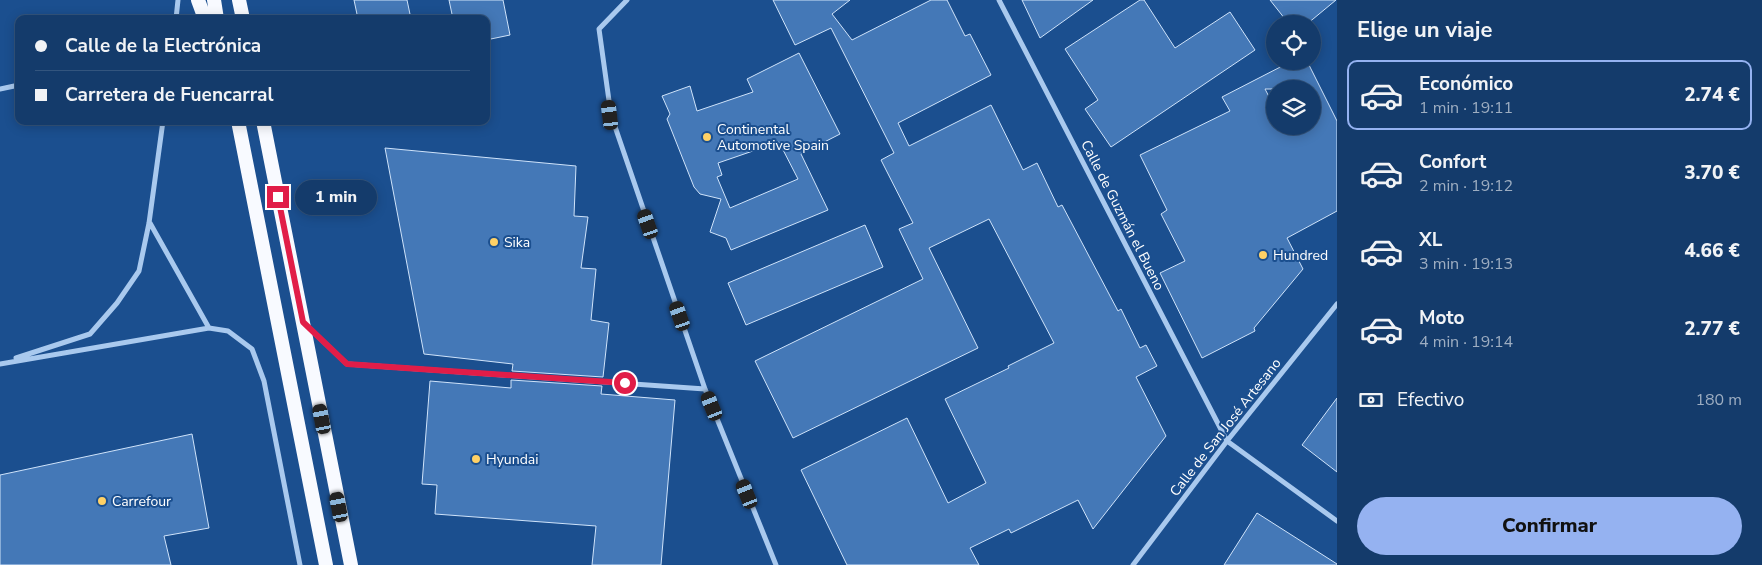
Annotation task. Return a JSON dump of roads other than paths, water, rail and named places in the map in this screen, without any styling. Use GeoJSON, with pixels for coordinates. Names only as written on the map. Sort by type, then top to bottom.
{"type":"FeatureCollection","features":[{"type":"Feature","properties":{"kind":"highway"},"geometry":{"type":"LineString","coordinates":[[198,0],[203,15]]}},
{"type":"Feature","properties":{"kind":"highway"},"geometry":{"type":"LineString","coordinates":[[214,0],[216,15]]}},
{"type":"Feature","properties":{"kind":"highway"},"geometry":{"type":"LineString","coordinates":[[239,0],[242,15]]}},
{"type":"Feature","properties":{"kind":"highway"},"geometry":{"type":"LineString","coordinates":[[239,125],[326,565]]}},
{"type":"Feature","properties":{"kind":"highway"},"geometry":{"type":"LineString","coordinates":[[264,125],[350,565]]}},
{"type":"Feature","properties":{"kind":"street"},"geometry":{"type":"LineString","coordinates":[[176,15],[178,0]]}},
{"type":"Feature","properties":{"kind":"street"},"geometry":{"type":"LineString","coordinates":[[628,0],[600,29],[610,115],[705,389],[776,565]]}},
{"type":"Feature","properties":{"kind":"street","name":"Calle de Guzmán el Bueno"},"geometry":{"type":"LineString","coordinates":[[999,0],[1226,441]]}},
{"type":"Feature","properties":{"kind":"street"},"geometry":{"type":"LineString","coordinates":[[0,89],[15,86]]}},
{"type":"Feature","properties":{"kind":"street"},"geometry":{"type":"LineString","coordinates":[[0,363],[90,334],[117,303],[139,270],[150,223],[162,125]]}},
{"type":"Feature","properties":{"kind":"street"},"geometry":{"type":"LineString","coordinates":[[150,223],[209,328]]}},
{"type":"Feature","properties":{"kind":"street","name":"Calle de San José Artesano"},"geometry":{"type":"LineString","coordinates":[[1133,565],[1226,441],[1337,304]]}},
{"type":"Feature","properties":{"kind":"street"},"geometry":{"type":"LineString","coordinates":[[303,322],[347,364],[705,389]]}},
{"type":"Feature","properties":{"kind":"street"},"geometry":{"type":"LineString","coordinates":[[0,363],[209,328],[228,331],[252,349],[264,381],[300,565]]}},
{"type":"Feature","properties":{"kind":"street"},"geometry":{"type":"LineString","coordinates":[[1226,441],[1337,520]]}},
{"type":"Feature","properties":{"kind":"place","name":"Continental Automotive Spain"},"geometry":{"type":"Point","coordinates":[707,137]}},
{"type":"Feature","properties":{"kind":"place","name":"Sika"},"geometry":{"type":"Point","coordinates":[494,242]}},
{"type":"Feature","properties":{"kind":"place","name":"Hundred"},"geometry":{"type":"Point","coordinates":[1263,255]}},
{"type":"Feature","properties":{"kind":"place","name":"Hyundai"},"geometry":{"type":"Point","coordinates":[476,459]}},
{"type":"Feature","properties":{"kind":"place","name":"Carrefour"},"geometry":{"type":"Point","coordinates":[102,501]}}]}
